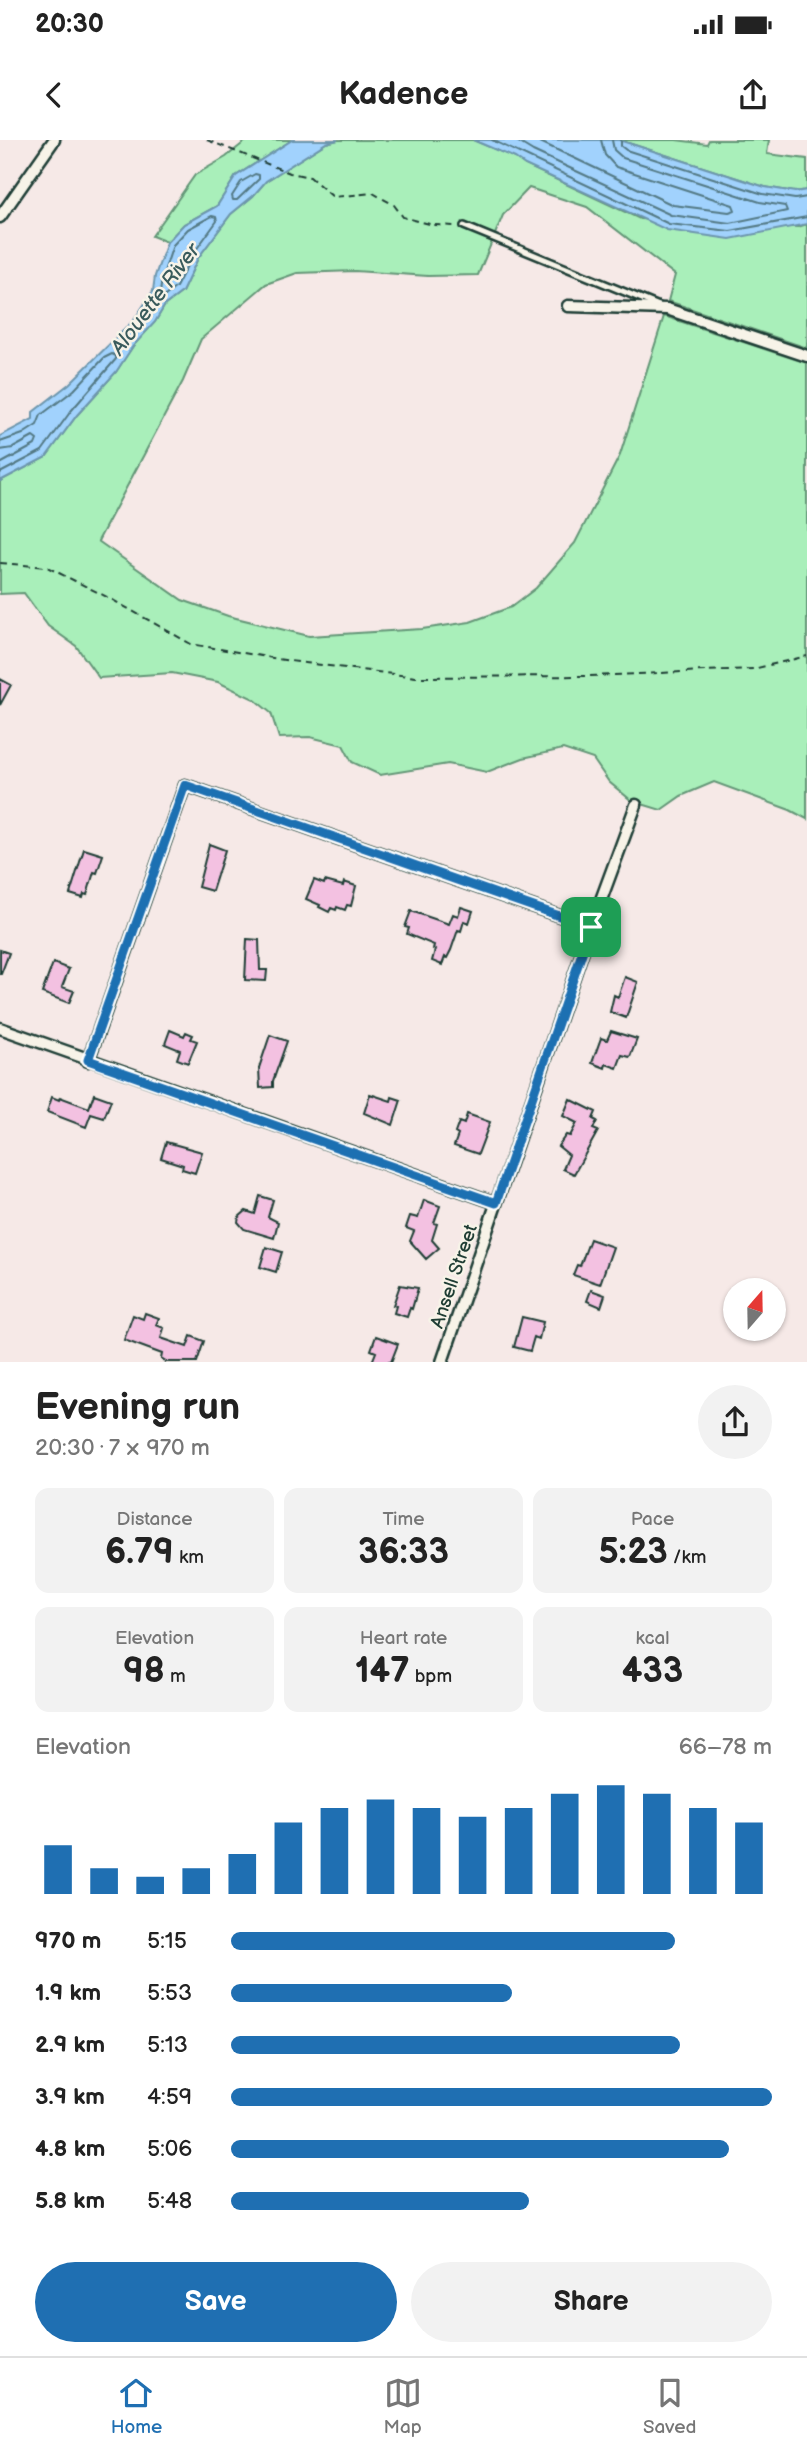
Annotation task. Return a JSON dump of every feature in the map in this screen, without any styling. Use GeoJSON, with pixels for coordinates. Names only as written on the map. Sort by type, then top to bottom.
{"type":"FeatureCollection","features":[{"type":"Feature","properties":{"kind":"street"},"geometry":{"type":"LineString","coordinates":[[0,217],[54,140]]}},
{"type":"Feature","properties":{"kind":"street"},"geometry":{"type":"LineString","coordinates":[[568,306],[667,309],[807,356]]}},
{"type":"Feature","properties":{"kind":"street"},"geometry":{"type":"LineString","coordinates":[[88,1060],[185,785],[591,927]]}},
{"type":"Feature","properties":{"kind":"street","name":"Ansell Street"},"geometry":{"type":"LineString","coordinates":[[442,1362],[591,927],[636,805]]}},
{"type":"Feature","properties":{"kind":"street"},"geometry":{"type":"LineString","coordinates":[[0,1028],[496,1203]]}},
{"type":"Feature","properties":{"kind":"lane"},"geometry":{"type":"LineString","coordinates":[[464,226],[667,309]]}},
{"type":"Feature","properties":{"kind":"path"},"geometry":{"type":"LineString","coordinates":[[207,140],[290,173],[310,177],[333,197],[373,193],[394,205],[403,217],[433,225],[464,226]]}},
{"type":"Feature","properties":{"kind":"path"},"geometry":{"type":"LineString","coordinates":[[0,563],[47,567],[191,644],[290,661],[416,677],[590,676],[753,669],[807,656]]}},
{"type":"Feature","properties":{"kind":"green space"},"geometry":{"type":"Polygon","coordinates":[[[247,140],[292,140],[236,176],[217,206],[184,224],[167,242],[152,236],[195,175],[226,157],[247,140]]]}},
{"type":"Feature","properties":{"kind":"green space"},"geometry":{"type":"Polygon","coordinates":[[[338,140],[473,140],[516,158],[525,165],[640,219],[798,227],[807,224],[807,348],[668,301],[675,275],[587,207],[529,188],[503,215],[478,275],[428,276],[355,271],[297,273],[266,284],[201,339],[183,381],[98,541],[182,600],[228,616],[309,636],[422,629],[470,622],[511,607],[536,588],[575,543],[620,455],[664,316],[807,363],[807,819],[714,782],[681,796],[661,810],[632,801],[609,782],[593,759],[563,749],[523,758],[487,772],[448,764],[380,775],[352,762],[343,745],[310,737],[279,738],[271,713],[254,699],[218,682],[172,673],[99,678],[76,646],[48,626],[24,593],[0,594],[0,481],[46,457],[77,415],[116,372],[165,305],[182,292],[198,258],[231,214],[266,181],[326,143],[338,140]]]}},
{"type":"Feature","properties":{"kind":"green space"},"geometry":{"type":"Polygon","coordinates":[[[619,140],[676,140],[707,144],[709,140],[769,140],[767,154],[807,159],[807,190],[795,192],[765,187],[619,140]]]}},
{"type":"Feature","properties":{"kind":"water","name":"Alouette River"},"geometry":{"type":"Polygon","coordinates":[[[292,140],[338,140],[326,143],[266,181],[231,214],[198,258],[182,292],[165,305],[116,372],[77,415],[46,457],[0,481],[0,436],[33,419],[33,412],[69,384],[134,320],[153,291],[155,276],[167,242],[184,224],[217,206],[236,176],[292,140]]]}},
{"type":"Feature","properties":{"kind":"water"},"geometry":{"type":"Polygon","coordinates":[[[473,140],[619,140],[765,187],[795,192],[807,190],[807,224],[730,239],[667,230],[473,140]]]}},
{"type":"Feature","properties":{"kind":"building"},"geometry":{"type":"Polygon","coordinates":[[[0,679],[11,685],[0,705],[0,679]]]}},
{"type":"Feature","properties":{"kind":"building"},"geometry":{"type":"Polygon","coordinates":[[[209,844],[225,850],[212,891],[198,887],[209,844]]]}},
{"type":"Feature","properties":{"kind":"building"},"geometry":{"type":"Polygon","coordinates":[[[84,849],[103,855],[87,895],[84,894],[83,898],[70,894],[84,849]]]}},
{"type":"Feature","properties":{"kind":"building"},"geometry":{"type":"Polygon","coordinates":[[[314,880],[324,884],[325,881],[343,886],[344,882],[356,886],[351,906],[347,905],[345,910],[331,908],[329,912],[306,899],[314,880]]]}},
{"type":"Feature","properties":{"kind":"building"},"geometry":{"type":"Polygon","coordinates":[[[461,907],[473,911],[469,923],[464,921],[461,931],[458,930],[442,965],[432,961],[434,945],[407,934],[409,928],[405,927],[411,911],[449,924],[453,914],[458,916],[461,907]]]}},
{"type":"Feature","properties":{"kind":"building"},"geometry":{"type":"Polygon","coordinates":[[[247,939],[259,940],[260,970],[267,970],[266,981],[245,980],[247,939]]]}},
{"type":"Feature","properties":{"kind":"building"},"geometry":{"type":"Polygon","coordinates":[[[0,950],[9,953],[1,974],[0,974],[0,950]]]}},
{"type":"Feature","properties":{"kind":"building"},"geometry":{"type":"Polygon","coordinates":[[[53,963],[69,969],[62,987],[74,991],[69,1003],[42,993],[53,963]]]}},
{"type":"Feature","properties":{"kind":"building"},"geometry":{"type":"Polygon","coordinates":[[[625,977],[638,982],[626,1018],[610,1012],[614,995],[618,997],[625,977]]]}},
{"type":"Feature","properties":{"kind":"building"},"geometry":{"type":"Polygon","coordinates":[[[170,1030],[184,1036],[186,1032],[193,1035],[191,1039],[197,1041],[188,1063],[177,1059],[180,1050],[165,1044],[170,1030]]]}},
{"type":"Feature","properties":{"kind":"building"},"geometry":{"type":"Polygon","coordinates":[[[611,1031],[637,1039],[630,1057],[622,1055],[617,1068],[606,1064],[605,1068],[592,1063],[601,1038],[607,1040],[611,1031]]]}},
{"type":"Feature","properties":{"kind":"building"},"geometry":{"type":"Polygon","coordinates":[[[270,1035],[287,1041],[273,1087],[260,1088],[259,1068],[270,1035]]]}},
{"type":"Feature","properties":{"kind":"building"},"geometry":{"type":"Polygon","coordinates":[[[94,1094],[111,1100],[104,1118],[91,1114],[86,1127],[47,1112],[52,1097],[59,1100],[60,1097],[89,1108],[94,1094]]]}},
{"type":"Feature","properties":{"kind":"building"},"geometry":{"type":"Polygon","coordinates":[[[370,1094],[391,1101],[392,1097],[401,1100],[393,1125],[364,1113],[370,1094]]]}},
{"type":"Feature","properties":{"kind":"building"},"geometry":{"type":"Polygon","coordinates":[[[570,1099],[596,1112],[593,1119],[597,1121],[593,1129],[598,1131],[574,1174],[563,1169],[569,1155],[558,1146],[566,1135],[570,1136],[577,1123],[563,1116],[570,1099]]]}},
{"type":"Feature","properties":{"kind":"building"},"geometry":{"type":"Polygon","coordinates":[[[467,1114],[490,1122],[478,1154],[454,1146],[459,1122],[464,1124],[467,1114]]]}},
{"type":"Feature","properties":{"kind":"building"},"geometry":{"type":"Polygon","coordinates":[[[166,1142],[202,1152],[195,1173],[182,1169],[183,1165],[161,1158],[166,1142]]]}},
{"type":"Feature","properties":{"kind":"building"},"geometry":{"type":"Polygon","coordinates":[[[260,1196],[273,1200],[268,1217],[278,1222],[274,1238],[244,1229],[238,1222],[239,1217],[246,1211],[255,1214],[260,1196]]]}},
{"type":"Feature","properties":{"kind":"building"},"geometry":{"type":"Polygon","coordinates":[[[424,1200],[440,1206],[432,1240],[439,1248],[426,1259],[410,1241],[414,1231],[406,1228],[410,1216],[418,1218],[424,1200]]]}},
{"type":"Feature","properties":{"kind":"building"},"geometry":{"type":"Polygon","coordinates":[[[590,1239],[613,1247],[600,1284],[573,1275],[577,1265],[580,1266],[590,1239]]]}},
{"type":"Feature","properties":{"kind":"building"},"geometry":{"type":"Polygon","coordinates":[[[266,1247],[282,1252],[276,1272],[260,1267],[266,1247]]]}},
{"type":"Feature","properties":{"kind":"building"},"geometry":{"type":"Polygon","coordinates":[[[400,1285],[418,1288],[407,1317],[394,1313],[396,1306],[393,1305],[400,1285]]]}},
{"type":"Feature","properties":{"kind":"building"},"geometry":{"type":"Polygon","coordinates":[[[591,1290],[605,1295],[601,1307],[587,1301],[591,1290]]]}},
{"type":"Feature","properties":{"kind":"building"},"geometry":{"type":"Polygon","coordinates":[[[145,1313],[159,1318],[156,1325],[164,1328],[161,1338],[187,1347],[191,1336],[204,1341],[197,1362],[166,1362],[161,1359],[162,1354],[124,1340],[133,1315],[143,1319],[145,1313]]]}},
{"type":"Feature","properties":{"kind":"building"},"geometry":{"type":"Polygon","coordinates":[[[522,1317],[543,1322],[539,1339],[534,1337],[530,1351],[514,1347],[522,1317]]]}},
{"type":"Feature","properties":{"kind":"building"},"geometry":{"type":"Polygon","coordinates":[[[376,1336],[398,1344],[391,1362],[372,1362],[376,1352],[371,1350],[376,1336]]]}},
{"type":"Feature","properties":{"kind":"route"},"geometry":{"type":"LineString","coordinates":[[185,785],[591,927],[496,1203],[88,1060],[185,785]]}}]}
